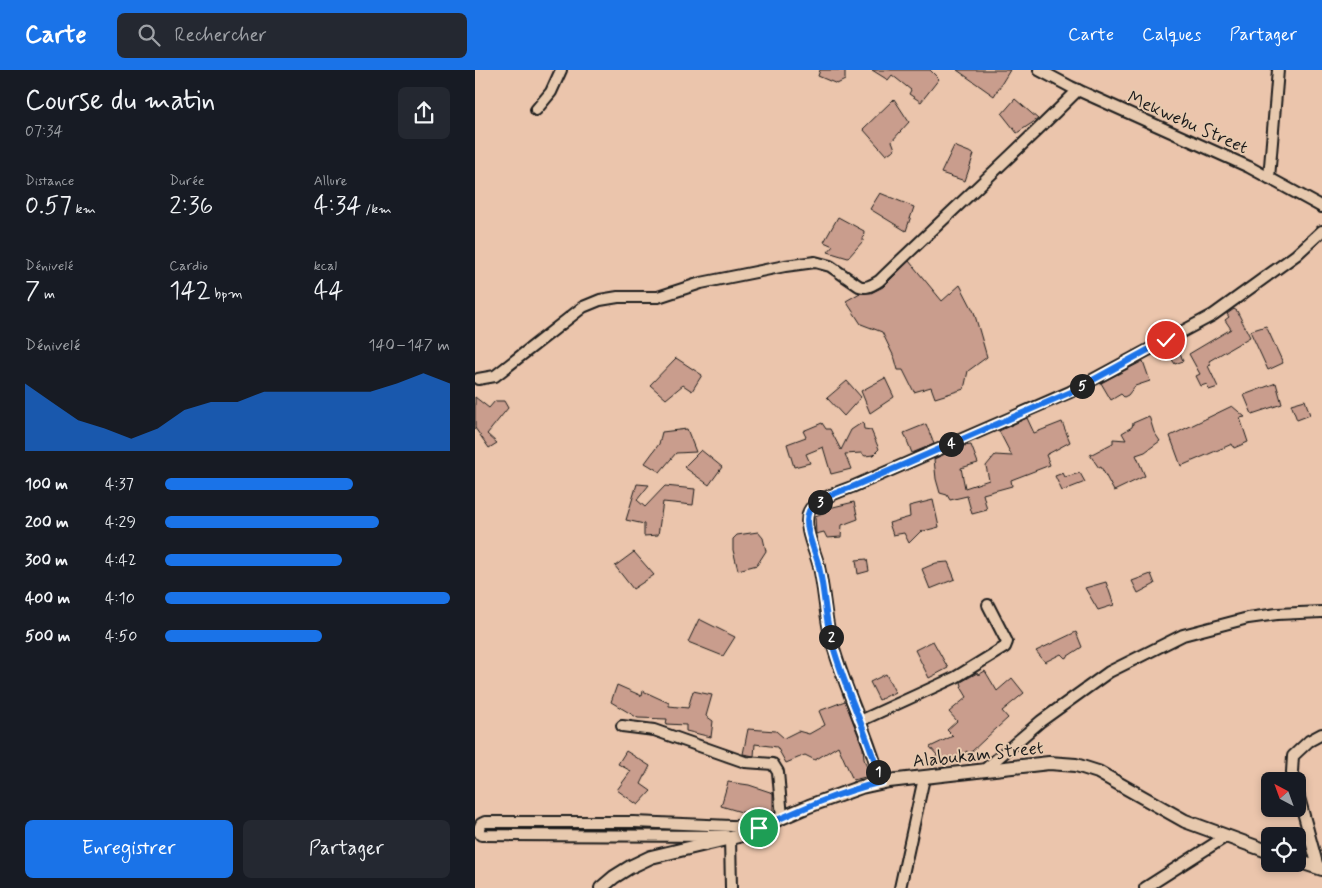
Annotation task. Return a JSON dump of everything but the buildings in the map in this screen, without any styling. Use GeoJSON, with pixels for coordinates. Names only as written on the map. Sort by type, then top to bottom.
{"type":"FeatureCollection","features":[{"type":"Feature","properties":{"kind":"street"},"geometry":{"type":"LineString","coordinates":[[536,110],[551,92],[561,70]]}},
{"type":"Feature","properties":{"kind":"street","name":"Mekwebu Street"},"geometry":{"type":"LineString","coordinates":[[1039,70],[1078,90],[1249,167],[1322,207]]}},
{"type":"Feature","properties":{"kind":"street"},"geometry":{"type":"LineString","coordinates":[[1269,178],[1278,70]]}},
{"type":"Feature","properties":{"kind":"street"},"geometry":{"type":"LineString","coordinates":[[478,380],[495,376],[583,307],[600,300],[617,297],[659,297],[701,283],[785,266],[815,262],[830,266],[863,288],[871,286],[879,281],[930,231],[1009,159],[1078,90]]}},
{"type":"Feature","properties":{"kind":"street"},"geometry":{"type":"LineString","coordinates":[[882,782],[851,701],[830,633],[819,564],[811,543],[809,530],[808,519],[812,508],[825,499],[1071,392],[1213,315],[1296,255],[1322,231]]}},
{"type":"Feature","properties":{"kind":"street"},"geometry":{"type":"LineString","coordinates":[[860,721],[956,677],[1005,647],[1007,642],[987,605]]}},
{"type":"Feature","properties":{"kind":"street"},"geometry":{"type":"LineString","coordinates":[[984,770],[1041,721],[1109,672],[1183,635],[1248,618],[1322,612]]}},
{"type":"Feature","properties":{"kind":"street"},"geometry":{"type":"LineString","coordinates":[[622,726],[654,730],[745,762],[773,764],[778,772],[782,817]]}},
{"type":"Feature","properties":{"kind":"street"},"geometry":{"type":"LineString","coordinates":[[1292,772],[1293,756],[1322,734]]}},
{"type":"Feature","properties":{"kind":"street","name":"Alabukam Street"},"geometry":{"type":"LineString","coordinates":[[601,888],[630,867],[651,857],[735,837],[861,787],[882,782],[1049,763],[1075,765],[1098,772],[1185,821],[1261,849]]}},
{"type":"Feature","properties":{"kind":"street"},"geometry":{"type":"LineString","coordinates":[[899,888],[924,778]]}},
{"type":"Feature","properties":{"kind":"street"},"geometry":{"type":"LineString","coordinates":[[1305,818],[1320,868]]}},
{"type":"Feature","properties":{"kind":"street"},"geometry":{"type":"LineString","coordinates":[[731,888],[735,837],[481,835],[478,828],[482,823],[495,822],[635,822],[759,828]]}},
{"type":"Feature","properties":{"kind":"street"},"geometry":{"type":"LineString","coordinates":[[1145,888],[1225,837]]}},
{"type":"Feature","properties":{"kind":"street"},"geometry":{"type":"LineString","coordinates":[[1306,864],[1320,868]]}},
{"type":"Feature","properties":{"kind":"route"},"geometry":{"type":"LineString","coordinates":[[759,828],[809,806],[861,787],[882,782],[851,701],[830,633],[819,564],[811,543],[809,511],[825,499],[1071,392],[1166,340]]}}]}
